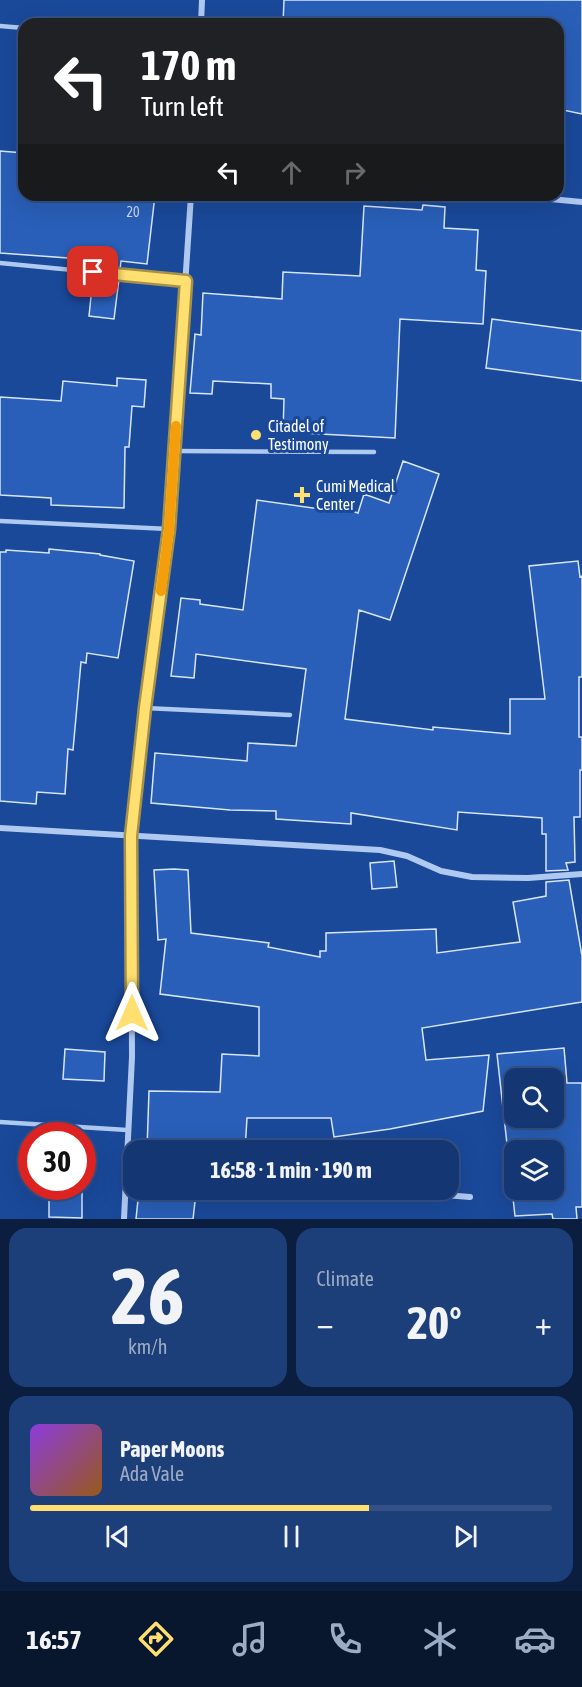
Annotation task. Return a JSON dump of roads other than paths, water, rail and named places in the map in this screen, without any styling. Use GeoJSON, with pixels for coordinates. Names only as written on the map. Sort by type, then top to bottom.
{"type":"FeatureCollection","features":[{"type":"Feature","properties":{"kind":"street"},"geometry":{"type":"LineString","coordinates":[[201,18],[202,0]]}},
{"type":"Feature","properties":{"kind":"street"},"geometry":{"type":"LineString","coordinates":[[564,200],[582,202]]}},
{"type":"Feature","properties":{"kind":"street"},"geometry":{"type":"LineString","coordinates":[[127,1140],[132,1058],[131,836],[145,708],[169,529],[191,201]]}},
{"type":"Feature","properties":{"kind":"street"},"geometry":{"type":"LineString","coordinates":[[0,828],[380,850],[407,856],[441,871],[472,877],[528,878],[582,873]]}},
{"type":"Feature","properties":{"kind":"street"},"geometry":{"type":"LineString","coordinates":[[459,1196],[470,1197]]}},
{"type":"Feature","properties":{"kind":"street"},"geometry":{"type":"LineString","coordinates":[[124,1200],[124,1219]]}},
{"type":"Feature","properties":{"kind":"lane"},"geometry":{"type":"LineString","coordinates":[[0,26],[18,28]]}},
{"type":"Feature","properties":{"kind":"lane"},"geometry":{"type":"LineString","coordinates":[[0,263],[186,281]]}},
{"type":"Feature","properties":{"kind":"lane"},"geometry":{"type":"LineString","coordinates":[[174,451],[375,453]]}},
{"type":"Feature","properties":{"kind":"lane"},"geometry":{"type":"LineString","coordinates":[[0,521],[169,529]]}},
{"type":"Feature","properties":{"kind":"lane"},"geometry":{"type":"LineString","coordinates":[[145,708],[290,715]]}},
{"type":"Feature","properties":{"kind":"lane"},"geometry":{"type":"LineString","coordinates":[[0,1122],[128,1130]]}},
{"type":"Feature","properties":{"kind":"place","name":"Citadel of Testimony"},"geometry":{"type":"Point","coordinates":[256,435]}},
{"type":"Feature","properties":{"kind":"place","name":"Cumi Medical Center"},"geometry":{"type":"Point","coordinates":[302,495]}}]}
